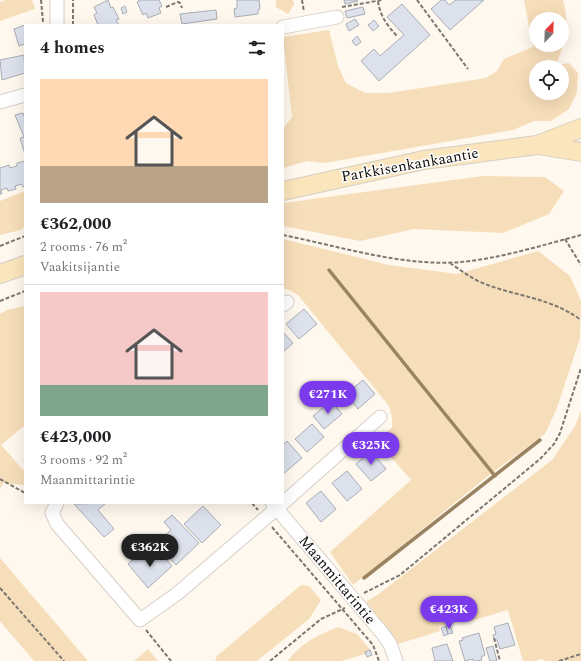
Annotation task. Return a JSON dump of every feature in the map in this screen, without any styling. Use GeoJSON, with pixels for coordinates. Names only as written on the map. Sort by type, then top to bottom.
{"type":"FeatureCollection","features":[{"type":"Feature","properties":{"kind":"main road","name":"Parkkisenkankaantie"},"geometry":{"type":"LineString","coordinates":[[284,190],[424,160],[537,144],[581,128]]}},
{"type":"Feature","properties":{"kind":"main road","name":"Parkkisenkankaantie"},"geometry":{"type":"LineString","coordinates":[[537,144],[581,152]]}},
{"type":"Feature","properties":{"kind":"main road"},"geometry":{"type":"LineString","coordinates":[[0,274],[24,265]]}},
{"type":"Feature","properties":{"kind":"street"},"geometry":{"type":"LineString","coordinates":[[57,0],[57,24]]}},
{"type":"Feature","properties":{"kind":"street"},"geometry":{"type":"LineString","coordinates":[[284,27],[336,12]]}},
{"type":"Feature","properties":{"kind":"street"},"geometry":{"type":"LineString","coordinates":[[0,102],[24,95]]}},
{"type":"Feature","properties":{"kind":"street"},"geometry":{"type":"LineString","coordinates":[[284,499],[380,417]]}},
{"type":"Feature","properties":{"kind":"street"},"geometry":{"type":"LineString","coordinates":[[56,504],[52,513],[57,524],[140,620],[178,593],[265,519],[278,504]]}},
{"type":"Feature","properties":{"kind":"street","name":"Maanmittarintie"},"geometry":{"type":"LineString","coordinates":[[278,504],[386,639],[396,661]]}},
{"type":"Feature","properties":{"kind":"path"},"geometry":{"type":"LineString","coordinates":[[41,0],[44,24]]}},
{"type":"Feature","properties":{"kind":"path"},"geometry":{"type":"LineString","coordinates":[[73,0],[73,24]]}},
{"type":"Feature","properties":{"kind":"path"},"geometry":{"type":"LineString","coordinates":[[377,0],[384,22],[397,36]]}},
{"type":"Feature","properties":{"kind":"path"},"geometry":{"type":"LineString","coordinates":[[336,12],[377,0],[382,0]]}},
{"type":"Feature","properties":{"kind":"path"},"geometry":{"type":"LineString","coordinates":[[417,0],[468,69]]}},
{"type":"Feature","properties":{"kind":"path"},"geometry":{"type":"LineString","coordinates":[[166,7],[178,2],[182,8]]}},
{"type":"Feature","properties":{"kind":"path"},"geometry":{"type":"LineString","coordinates":[[284,235],[411,261],[449,262],[481,259],[581,235]]}},
{"type":"Feature","properties":{"kind":"path"},"geometry":{"type":"LineString","coordinates":[[0,246],[24,236]]}},
{"type":"Feature","properties":{"kind":"path"},"geometry":{"type":"LineString","coordinates":[[565,239],[581,265]]}},
{"type":"Feature","properties":{"kind":"path"},"geometry":{"type":"LineString","coordinates":[[449,262],[478,280],[543,300],[570,312],[581,320]]}},
{"type":"Feature","properties":{"kind":"path"},"geometry":{"type":"LineString","coordinates":[[0,301],[24,291]]}},
{"type":"Feature","properties":{"kind":"path"},"geometry":{"type":"LineString","coordinates":[[270,661],[321,619],[344,610],[365,592],[400,575],[540,460],[554,444],[560,433],[581,368]]}},
{"type":"Feature","properties":{"kind":"path"},"geometry":{"type":"LineString","coordinates":[[0,480],[24,492]]}},
{"type":"Feature","properties":{"kind":"path"},"geometry":{"type":"LineString","coordinates":[[253,504],[373,645],[378,661]]}},
{"type":"Feature","properties":{"kind":"path"},"geometry":{"type":"LineString","coordinates":[[0,588],[64,661]]}},
{"type":"Feature","properties":{"kind":"path"},"geometry":{"type":"LineString","coordinates":[[140,620],[171,661]]}},
{"type":"Feature","properties":{"kind":"path"},"geometry":{"type":"LineString","coordinates":[[494,638],[500,661]]}},
{"type":"Feature","properties":{"kind":"path"},"geometry":{"type":"LineString","coordinates":[[558,661],[581,654]]}},
{"type":"Feature","properties":{"kind":"shaded area"},"geometry":{"type":"Polygon","coordinates":[[[5,0],[32,0],[35,9],[0,21],[0,2],[5,0]]]}},
{"type":"Feature","properties":{"kind":"shaded area"},"geometry":{"type":"Polygon","coordinates":[[[276,0],[293,0],[294,4],[288,14],[276,7],[276,0]]]}},
{"type":"Feature","properties":{"kind":"shaded area"},"geometry":{"type":"Polygon","coordinates":[[[524,0],[563,0],[566,12],[529,12],[529,26],[524,0]]]}},
{"type":"Feature","properties":{"kind":"shaded area"},"geometry":{"type":"Polygon","coordinates":[[[329,30],[338,66],[346,83],[365,93],[388,93],[486,78],[497,71],[504,59],[529,49],[529,52],[561,52],[558,60],[529,60],[529,100],[569,100],[569,63],[578,73],[577,92],[569,109],[551,121],[534,121],[513,130],[325,163],[308,161],[284,168],[284,128],[292,117],[284,37],[329,30]]]}},
{"type":"Feature","properties":{"kind":"shaded area"},"geometry":{"type":"Polygon","coordinates":[[[483,176],[545,177],[564,191],[549,214],[503,233],[414,229],[360,241],[284,226],[284,203],[483,176]]]}},
{"type":"Feature","properties":{"kind":"shaded area"},"geometry":{"type":"Polygon","coordinates":[[[24,191],[24,226],[21,230],[0,235],[0,201],[24,191]]]}},
{"type":"Feature","properties":{"kind":"shaded area"},"geometry":{"type":"Polygon","coordinates":[[[284,239],[389,265],[457,274],[538,251],[570,276],[581,301],[580,338],[557,408],[545,434],[488,476],[353,585],[330,552],[411,480],[378,442],[392,427],[392,417],[389,406],[298,295],[284,289],[284,239]]]}},
{"type":"Feature","properties":{"kind":"shaded area"},"geometry":{"type":"Polygon","coordinates":[[[24,306],[24,426],[1,445],[24,471],[24,485],[3,483],[0,489],[0,314],[7,310],[24,306]]]}},
{"type":"Feature","properties":{"kind":"shaded area"},"geometry":{"type":"Polygon","coordinates":[[[581,411],[581,661],[545,661],[542,659],[535,661],[523,661],[508,610],[471,621],[461,619],[439,627],[440,631],[398,644],[366,602],[380,593],[552,460],[575,426],[581,411]]]}},
{"type":"Feature","properties":{"kind":"shaded area"},"geometry":{"type":"Polygon","coordinates":[[[0,558],[88,661],[34,661],[0,621],[0,558]]]}},
{"type":"Feature","properties":{"kind":"shaded area"},"geometry":{"type":"Polygon","coordinates":[[[301,585],[309,586],[321,600],[309,619],[257,661],[215,661],[217,656],[301,585]]]}},
{"type":"Feature","properties":{"kind":"shaded area"},"geometry":{"type":"Polygon","coordinates":[[[338,627],[357,634],[372,652],[341,661],[288,661],[304,644],[338,627]]]}},
{"type":"Feature","properties":{"kind":"shaded area"},"geometry":{"type":"Polygon","coordinates":[[[148,649],[158,661],[134,661],[148,649]]]}},
{"type":"Feature","properties":{"kind":"building"},"geometry":{"type":"Polygon","coordinates":[[[108,0],[111,8],[113,7],[119,19],[116,20],[118,24],[98,24],[94,15],[97,13],[94,7],[108,0]]]}},
{"type":"Feature","properties":{"kind":"building"},"geometry":{"type":"Polygon","coordinates":[[[140,0],[159,0],[162,6],[159,8],[161,13],[148,18],[146,13],[143,15],[137,2],[140,0]]]}},
{"type":"Feature","properties":{"kind":"building"},"geometry":{"type":"Polygon","coordinates":[[[237,0],[259,0],[260,9],[258,10],[258,14],[235,17],[234,9],[237,8],[237,0]]]}},
{"type":"Feature","properties":{"kind":"building"},"geometry":{"type":"Polygon","coordinates":[[[344,0],[357,0],[358,1],[345,4],[344,0]]]}},
{"type":"Feature","properties":{"kind":"building"},"geometry":{"type":"Polygon","coordinates":[[[441,0],[445,0],[449,5],[456,0],[484,0],[450,30],[431,9],[441,0]]]}},
{"type":"Feature","properties":{"kind":"building"},"geometry":{"type":"Polygon","coordinates":[[[402,4],[430,35],[379,81],[361,61],[374,49],[380,56],[404,35],[387,17],[402,4]]]}},
{"type":"Feature","properties":{"kind":"building"},"geometry":{"type":"Polygon","coordinates":[[[125,6],[127,12],[123,14],[121,8],[125,6]]]}},
{"type":"Feature","properties":{"kind":"building"},"geometry":{"type":"Polygon","coordinates":[[[363,7],[365,14],[347,18],[345,11],[363,7]]]}},
{"type":"Feature","properties":{"kind":"building"},"geometry":{"type":"Polygon","coordinates":[[[216,10],[217,19],[182,24],[180,14],[216,10]]]}},
{"type":"Feature","properties":{"kind":"building"},"geometry":{"type":"Polygon","coordinates":[[[355,19],[359,25],[349,31],[346,24],[355,19]]]}},
{"type":"Feature","properties":{"kind":"building"},"geometry":{"type":"Polygon","coordinates":[[[374,20],[379,26],[373,31],[368,25],[374,20]]]}},
{"type":"Feature","properties":{"kind":"building"},"geometry":{"type":"Polygon","coordinates":[[[24,25],[24,44],[19,46],[14,29],[24,25]]]}},
{"type":"Feature","properties":{"kind":"building"},"geometry":{"type":"Polygon","coordinates":[[[357,36],[361,42],[356,46],[352,41],[357,36]]]}},
{"type":"Feature","properties":{"kind":"building"},"geometry":{"type":"Polygon","coordinates":[[[24,55],[24,73],[2,80],[0,60],[24,55]]]}},
{"type":"Feature","properties":{"kind":"building"},"geometry":{"type":"Polygon","coordinates":[[[23,113],[24,137],[15,115],[23,113]]]}},
{"type":"Feature","properties":{"kind":"building"},"geometry":{"type":"Polygon","coordinates":[[[24,137],[24,151],[20,138],[24,137]]]}},
{"type":"Feature","properties":{"kind":"building"},"geometry":{"type":"Polygon","coordinates":[[[24,161],[24,186],[22,184],[15,186],[16,189],[8,191],[7,188],[1,190],[2,194],[0,194],[0,168],[9,165],[10,168],[17,166],[17,163],[24,161]]]}},
{"type":"Feature","properties":{"kind":"building"},"geometry":{"type":"Polygon","coordinates":[[[304,309],[317,324],[299,339],[286,324],[304,309]]]}},
{"type":"Feature","properties":{"kind":"building"},"geometry":{"type":"Polygon","coordinates":[[[284,333],[293,343],[284,351],[284,333]]]}},
{"type":"Feature","properties":{"kind":"building"},"geometry":{"type":"Polygon","coordinates":[[[363,380],[375,394],[358,409],[346,394],[363,380]]]}},
{"type":"Feature","properties":{"kind":"building"},"geometry":{"type":"Polygon","coordinates":[[[331,401],[342,414],[324,429],[313,416],[331,401]]]}},
{"type":"Feature","properties":{"kind":"building"},"geometry":{"type":"Polygon","coordinates":[[[312,424],[324,437],[307,452],[295,439],[312,424]]]}},
{"type":"Feature","properties":{"kind":"building"},"geometry":{"type":"Polygon","coordinates":[[[287,441],[302,458],[284,473],[284,444],[287,441]]]}},
{"type":"Feature","properties":{"kind":"building"},"geometry":{"type":"Polygon","coordinates":[[[371,451],[386,469],[371,481],[356,464],[371,451]]]}},
{"type":"Feature","properties":{"kind":"building"},"geometry":{"type":"Polygon","coordinates":[[[347,471],[362,489],[347,501],[332,483],[347,471]]]}},
{"type":"Feature","properties":{"kind":"building"},"geometry":{"type":"Polygon","coordinates":[[[321,491],[336,509],[321,522],[306,503],[321,491]]]}},
{"type":"Feature","properties":{"kind":"building"},"geometry":{"type":"Polygon","coordinates":[[[74,504],[105,504],[98,510],[114,529],[104,537],[74,504]]]}},
{"type":"Feature","properties":{"kind":"building"},"geometry":{"type":"Polygon","coordinates":[[[203,506],[221,525],[202,543],[184,524],[203,506]]]}},
{"type":"Feature","properties":{"kind":"building"},"geometry":{"type":"Polygon","coordinates":[[[172,515],[199,543],[176,565],[156,544],[171,530],[164,522],[172,515]]]}},
{"type":"Feature","properties":{"kind":"building"},"geometry":{"type":"Polygon","coordinates":[[[159,551],[172,566],[148,588],[128,564],[141,553],[148,561],[159,551]]]}},
{"type":"Feature","properties":{"kind":"building"},"geometry":{"type":"Polygon","coordinates":[[[508,623],[515,645],[500,649],[497,640],[495,640],[493,635],[496,634],[494,627],[508,623]]]}},
{"type":"Feature","properties":{"kind":"building"},"geometry":{"type":"Polygon","coordinates":[[[450,625],[453,633],[448,634],[446,626],[450,625]]]}},
{"type":"Feature","properties":{"kind":"building"},"geometry":{"type":"Polygon","coordinates":[[[446,626],[448,634],[444,636],[441,628],[446,626]]]}},
{"type":"Feature","properties":{"kind":"building"},"geometry":{"type":"Polygon","coordinates":[[[479,633],[485,655],[481,657],[482,660],[474,661],[473,659],[465,661],[459,641],[463,640],[462,638],[479,633]]]}},
{"type":"Feature","properties":{"kind":"building"},"geometry":{"type":"Polygon","coordinates":[[[447,644],[453,661],[435,661],[432,648],[447,644]]]}},
{"type":"Feature","properties":{"kind":"building"},"geometry":{"type":"Polygon","coordinates":[[[493,646],[497,661],[490,661],[486,648],[493,646]]]}},
{"type":"Feature","properties":{"kind":"building"},"geometry":{"type":"Polygon","coordinates":[[[370,650],[372,655],[367,657],[365,652],[370,650]]]}},
{"type":"Feature","properties":{"kind":"waterway"},"geometry":{"type":"LineString","coordinates":[[329,270],[495,476]]}},
{"type":"Feature","properties":{"kind":"waterway"},"geometry":{"type":"LineString","coordinates":[[364,578],[540,440]]}}]}
